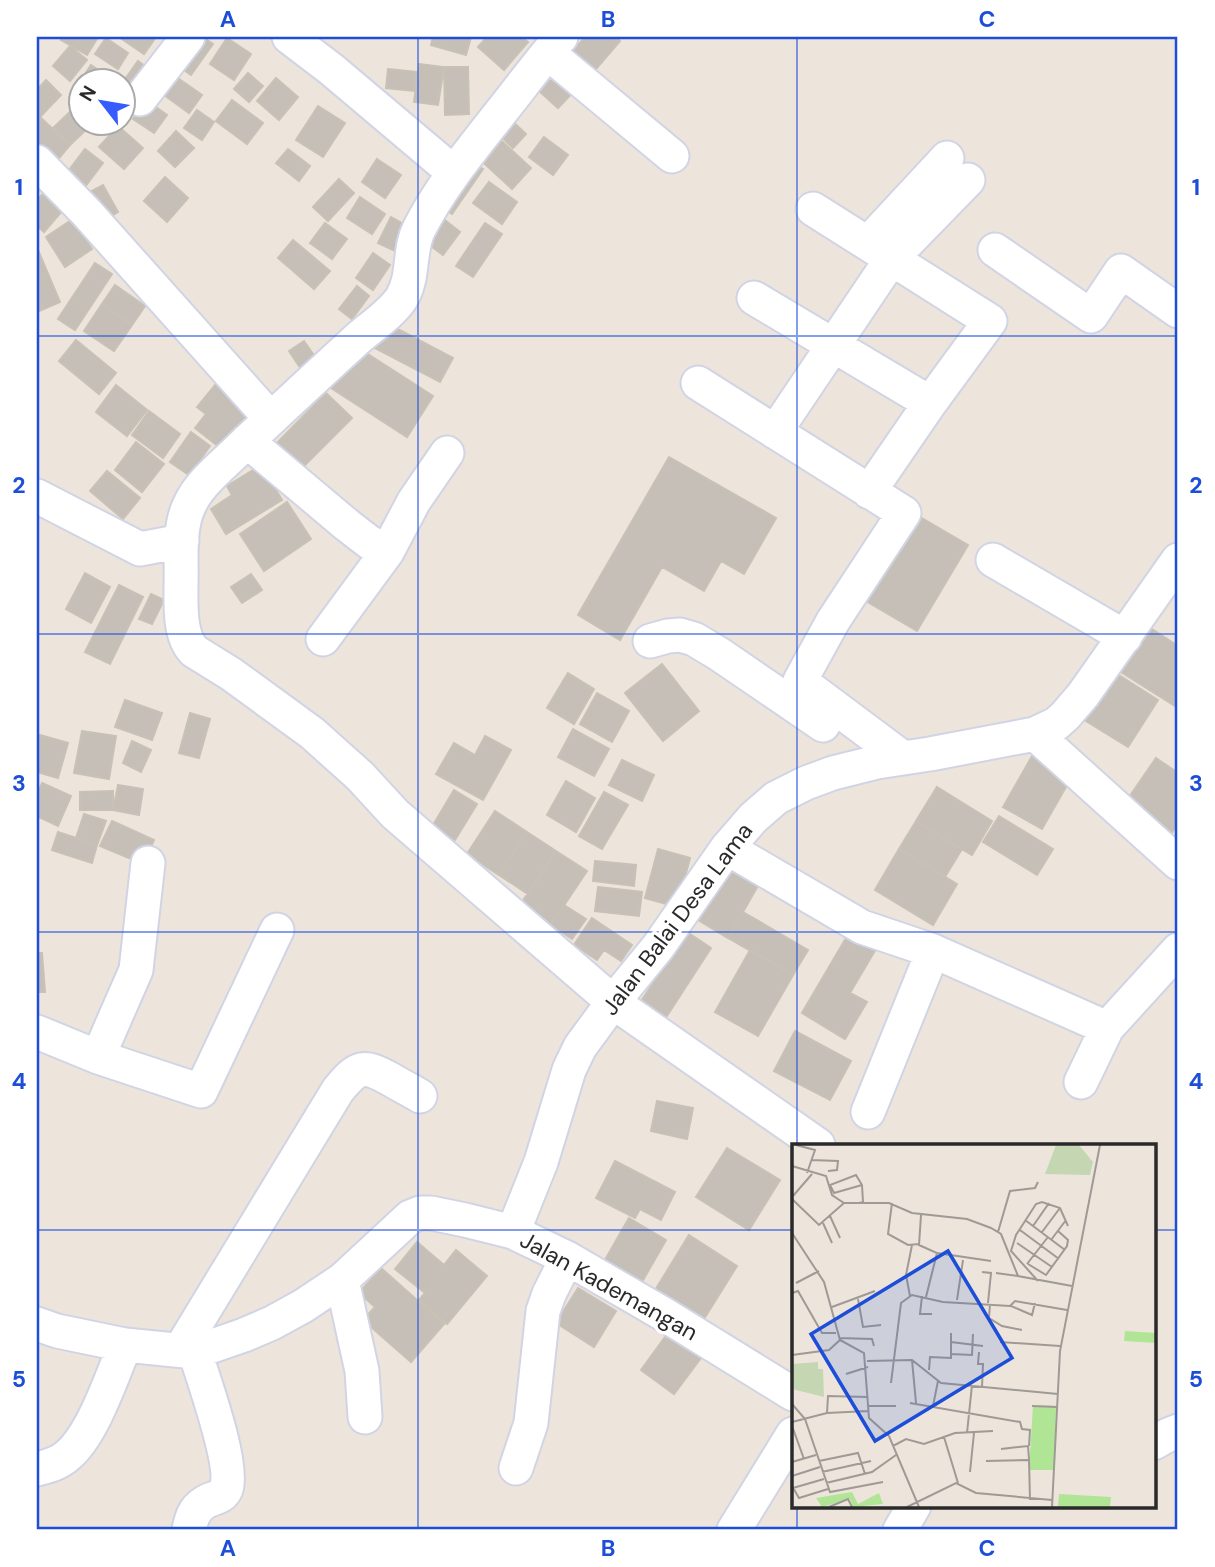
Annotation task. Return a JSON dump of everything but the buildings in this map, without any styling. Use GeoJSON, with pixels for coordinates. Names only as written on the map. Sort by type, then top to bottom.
{"type":"FeatureCollection","features":[{"type":"Feature","properties":{"kind":"street"},"geometry":{"type":"LineString","coordinates":[[140,99],[188,37]]}},
{"type":"Feature","properties":{"kind":"street"},"geometry":{"type":"LineString","coordinates":[[289,37],[453,172]]}},
{"type":"Feature","properties":{"kind":"street"},"geometry":{"type":"LineString","coordinates":[[671,156],[554,42],[453,172],[414,240],[412,272],[400,301],[202,486],[189,506],[183,526],[181,606],[190,647],[312,733],[360,776],[395,814],[613,1002],[817,1144]]}},
{"type":"Feature","properties":{"kind":"street"},"geometry":{"type":"LineString","coordinates":[[37,162],[86,212],[259,430],[347,525],[387,552]]}},
{"type":"Feature","properties":{"kind":"street"},"geometry":{"type":"LineString","coordinates":[[775,432],[834,346],[880,250],[958,169]]}},
{"type":"Feature","properties":{"kind":"street"},"geometry":{"type":"LineString","coordinates":[[813,209],[990,321],[869,492]]}},
{"type":"Feature","properties":{"kind":"street"},"geometry":{"type":"LineString","coordinates":[[995,250],[1091,316],[1121,271],[1178,311]]}},
{"type":"Feature","properties":{"kind":"street"},"geometry":{"type":"LineString","coordinates":[[754,298],[930,403]]}},
{"type":"Feature","properties":{"kind":"street"},"geometry":{"type":"LineString","coordinates":[[698,383],[904,513],[834,621],[800,681],[890,760]]}},
{"type":"Feature","properties":{"kind":"street"},"geometry":{"type":"LineString","coordinates":[[323,639],[387,552],[414,501],[447,453]]}},
{"type":"Feature","properties":{"kind":"street"},"geometry":{"type":"LineString","coordinates":[[37,496],[139,549],[182,541]]}},
{"type":"Feature","properties":{"kind":"street"},"geometry":{"type":"LineString","coordinates":[[993,560],[1125,637]]}},
{"type":"Feature","properties":{"kind":"street","name":"Jalan Balai Desa Lama"},"geometry":{"type":"LineString","coordinates":[[513,1232],[541,1162],[573,1059],[613,1002],[658,947],[727,848],[753,818],[776,798],[815,780],[890,760],[1035,734],[1056,724],[1125,637],[1178,560]]}},
{"type":"Feature","properties":{"kind":"street"},"geometry":{"type":"LineString","coordinates":[[650,641],[680,635],[694,639],[890,760]]}},
{"type":"Feature","properties":{"kind":"street"},"geometry":{"type":"LineString","coordinates":[[1035,734],[1178,863]]}},
{"type":"Feature","properties":{"kind":"street"},"geometry":{"type":"LineString","coordinates":[[727,848],[862,927],[933,951],[1107,1027]]}},
{"type":"Feature","properties":{"kind":"street"},"geometry":{"type":"LineString","coordinates":[[98,1056],[136,970],[148,863]]}},
{"type":"Feature","properties":{"kind":"street"},"geometry":{"type":"LineString","coordinates":[[37,1032],[201,1091],[277,930]]}},
{"type":"Feature","properties":{"kind":"street"},"geometry":{"type":"LineString","coordinates":[[1082,1082],[1107,1027],[1178,950]]}},
{"type":"Feature","properties":{"kind":"street"},"geometry":{"type":"LineString","coordinates":[[868,1112],[933,951]]}},
{"type":"Feature","properties":{"kind":"street"},"geometry":{"type":"LineString","coordinates":[[189,1530],[197,1509],[203,1503],[221,1497],[227,1484],[221,1440],[187,1351],[338,1090],[350,1076],[361,1070],[372,1069],[420,1096]]}},
{"type":"Feature","properties":{"kind":"street","name":"Jalan Kademangan"},"geometry":{"type":"LineString","coordinates":[[37,1324],[57,1331],[125,1345],[187,1351],[244,1335],[303,1306],[342,1280],[410,1217],[431,1213],[513,1232],[567,1258],[792,1393]]}},
{"type":"Feature","properties":{"kind":"street"},"geometry":{"type":"LineString","coordinates":[[516,1468],[531,1423],[543,1311],[567,1258]]}},
{"type":"Feature","properties":{"kind":"street"},"geometry":{"type":"LineString","coordinates":[[342,1280],[362,1371],[365,1417]]}},
{"type":"Feature","properties":{"kind":"street"},"geometry":{"type":"LineString","coordinates":[[37,1469],[52,1465],[67,1456],[86,1432],[125,1345]]}},
{"type":"Feature","properties":{"kind":"street"},"geometry":{"type":"LineString","coordinates":[[1156,1442],[1178,1431]]}},
{"type":"Feature","properties":{"kind":"street"},"geometry":{"type":"LineString","coordinates":[[734,1530],[792,1436]]}},
{"type":"Feature","properties":{"kind":"street"},"geometry":{"type":"LineString","coordinates":[[900,1530],[913,1508]]}}]}
